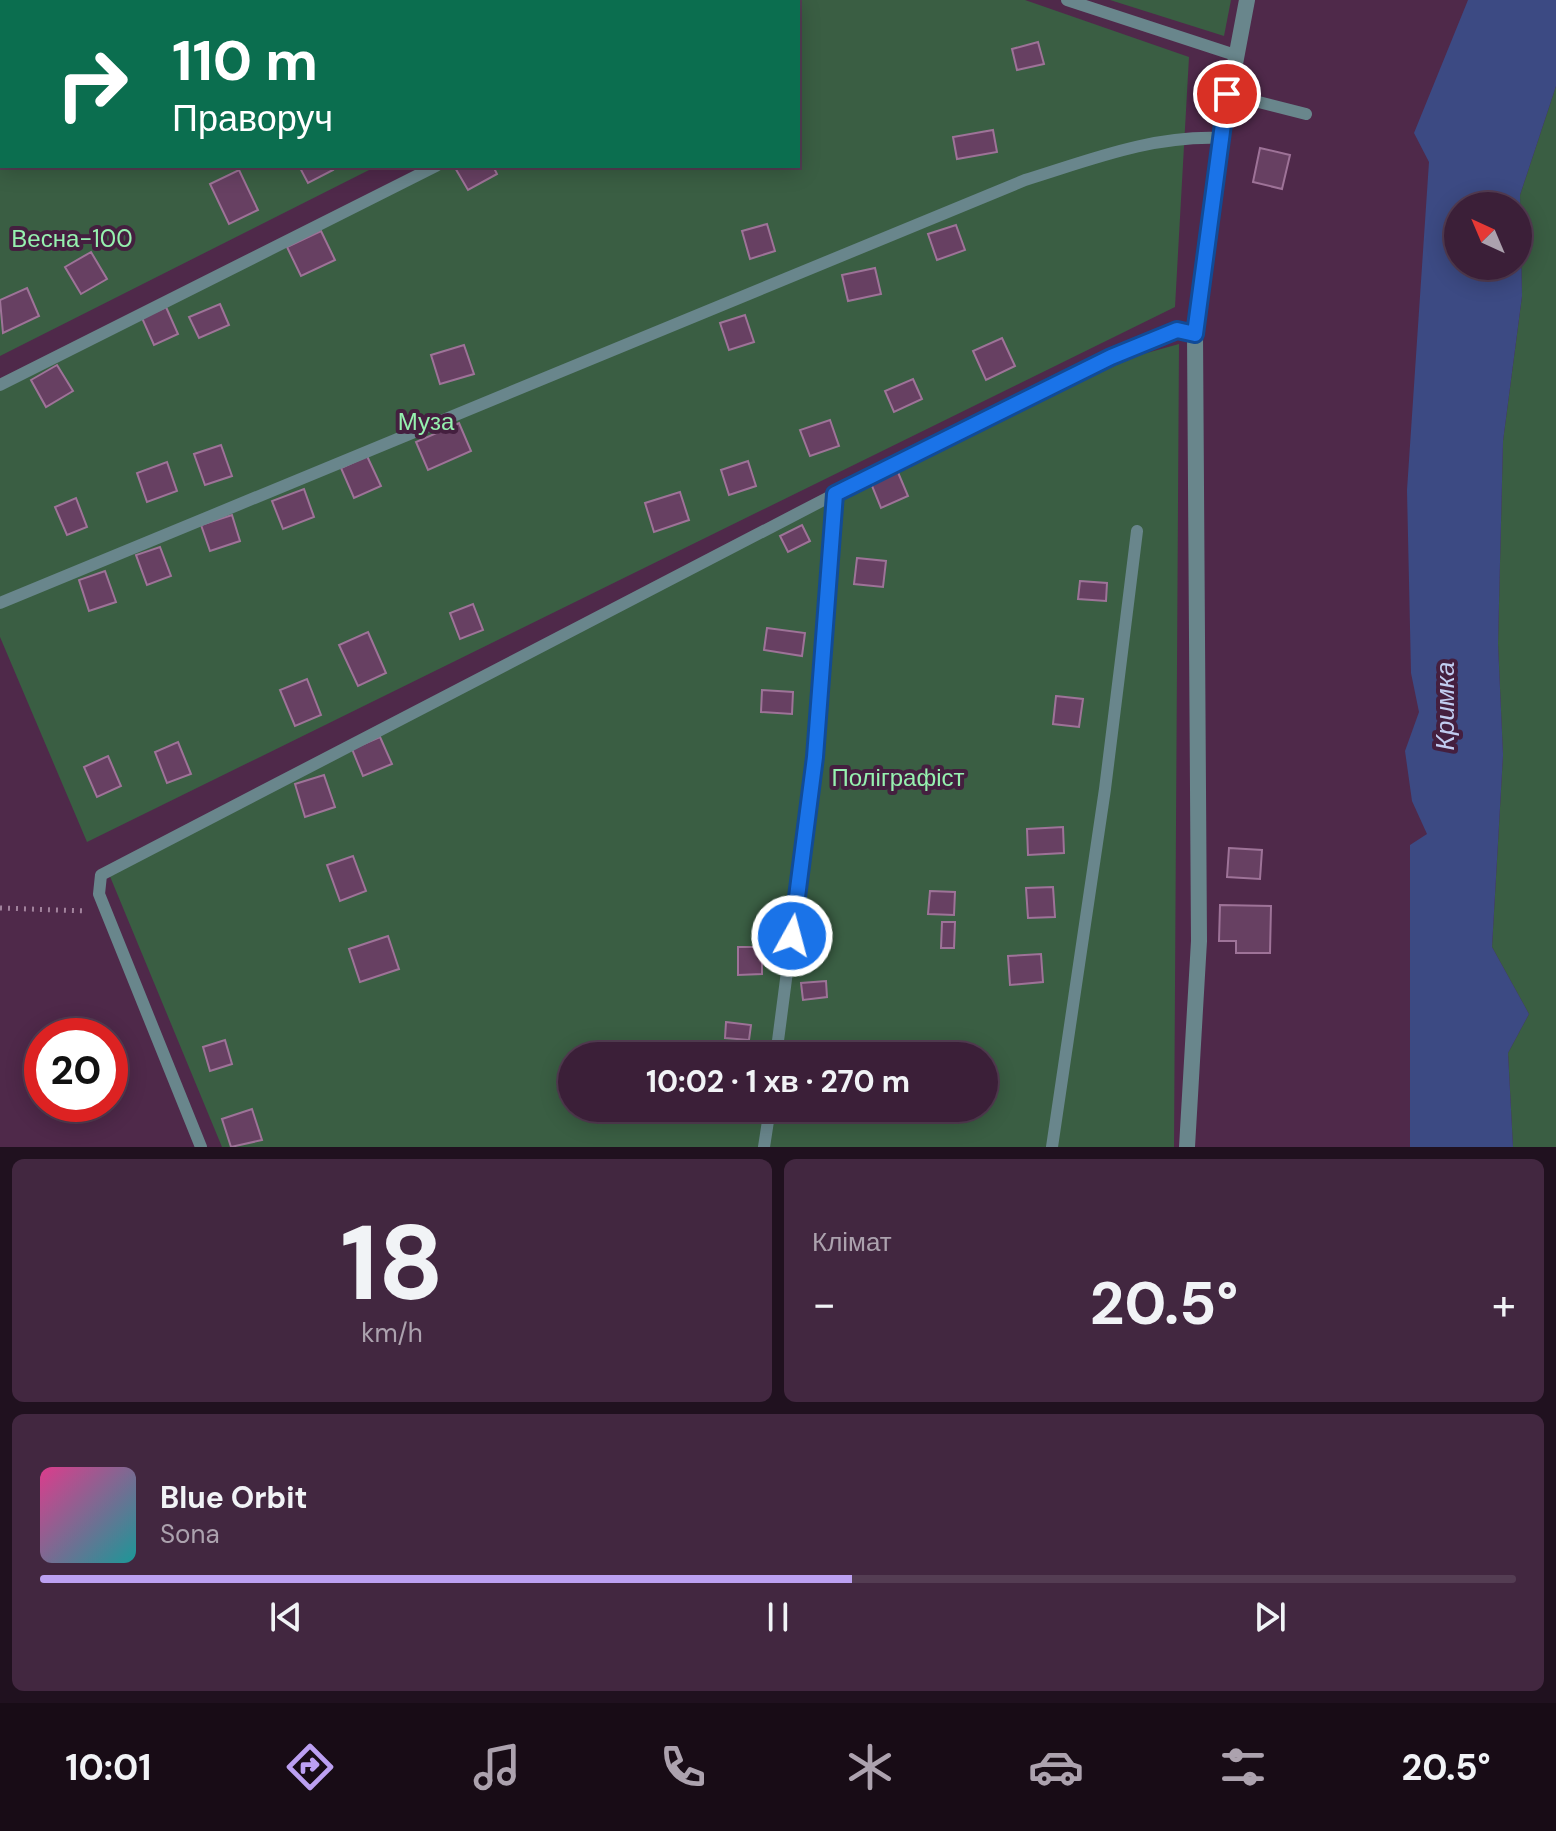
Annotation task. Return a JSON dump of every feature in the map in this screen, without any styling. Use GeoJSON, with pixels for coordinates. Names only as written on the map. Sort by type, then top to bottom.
{"type":"FeatureCollection","features":[{"type":"Feature","properties":{"kind":"street"},"geometry":{"type":"LineString","coordinates":[[1187,1147],[1199,941],[1195,334],[1227,94],[1247,0]]}},
{"type":"Feature","properties":{"kind":"lane"},"geometry":{"type":"LineString","coordinates":[[1067,0],[1235,55]]}},
{"type":"Feature","properties":{"kind":"lane"},"geometry":{"type":"LineString","coordinates":[[1227,94],[1306,114]]}},
{"type":"Feature","properties":{"kind":"lane"},"geometry":{"type":"LineString","coordinates":[[0,603],[1025,180],[1137,145],[1180,136],[1221,138]]}},
{"type":"Feature","properties":{"kind":"lane"},"geometry":{"type":"LineString","coordinates":[[0,385],[432,168]]}},
{"type":"Feature","properties":{"kind":"lane"},"geometry":{"type":"LineString","coordinates":[[201,1147],[99,894],[101,875],[835,494],[1111,357],[1177,330],[1195,334]]}},
{"type":"Feature","properties":{"kind":"lane"},"geometry":{"type":"LineString","coordinates":[[778,1042],[815,757],[835,494]]}},
{"type":"Feature","properties":{"kind":"lane"},"geometry":{"type":"LineString","coordinates":[[1052,1147],[1105,789],[1137,531]]}},
{"type":"Feature","properties":{"kind":"lane"},"geometry":{"type":"LineString","coordinates":[[764,1147],[768,1122]]}},
{"type":"Feature","properties":{"kind":"path"},"geometry":{"type":"LineString","coordinates":[[0,908],[107,912]]}},
{"type":"Feature","properties":{"kind":"green space","name":"Муза"},"geometry":{"type":"Polygon","coordinates":[[[800,0],[1025,0],[1189,57],[1175,307],[87,842],[0,637],[0,380],[427,168],[800,168],[800,0]]]}},
{"type":"Feature","properties":{"kind":"green space"},"geometry":{"type":"Polygon","coordinates":[[[1110,0],[1231,0],[1224,36],[1110,0]]]}},
{"type":"Feature","properties":{"kind":"green space"},"geometry":{"type":"Polygon","coordinates":[[[1556,86],[1556,1147],[1513,1147],[1508,1053],[1529,1014],[1492,947],[1503,755],[1498,644],[1503,441],[1522,280],[1532,280],[1532,192],[1521,192],[1556,86]]]}},
{"type":"Feature","properties":{"kind":"green space","name":"Весна-100"},"geometry":{"type":"Polygon","coordinates":[[[0,168],[373,168],[0,356],[0,168]]]}},
{"type":"Feature","properties":{"kind":"green space","name":"Поліграфіст"},"geometry":{"type":"Polygon","coordinates":[[[1179,344],[1174,1147],[222,1147],[109,874],[555,638],[1100,366],[1179,344]]]}},
{"type":"Feature","properties":{"kind":"water","name":"Кримка"},"geometry":{"type":"Polygon","coordinates":[[[1468,0],[1556,0],[1556,86],[1521,192],[1444,192],[1444,280],[1522,280],[1503,441],[1498,644],[1503,755],[1492,947],[1529,1014],[1508,1053],[1513,1147],[1410,1147],[1410,845],[1427,834],[1412,801],[1405,751],[1419,712],[1411,673],[1407,490],[1429,162],[1414,133],[1468,0]]]}},
{"type":"Feature","properties":{"kind":"building"},"geometry":{"type":"Polygon","coordinates":[[[1038,42],[1044,64],[1017,70],[1012,49],[1038,42]]]}},
{"type":"Feature","properties":{"kind":"building"},"geometry":{"type":"Polygon","coordinates":[[[993,130],[997,152],[957,159],[953,137],[993,130]]]}},
{"type":"Feature","properties":{"kind":"building"},"geometry":{"type":"Polygon","coordinates":[[[1260,148],[1290,155],[1282,189],[1253,182],[1260,148]]]}},
{"type":"Feature","properties":{"kind":"building"},"geometry":{"type":"Polygon","coordinates":[[[300,168],[332,168],[333,170],[308,183],[300,168]]]}},
{"type":"Feature","properties":{"kind":"building"},"geometry":{"type":"Polygon","coordinates":[[[455,168],[494,168],[497,174],[468,190],[455,168]]]}},
{"type":"Feature","properties":{"kind":"building"},"geometry":{"type":"Polygon","coordinates":[[[239,170],[258,210],[229,224],[210,184],[239,170]]]}},
{"type":"Feature","properties":{"kind":"building"},"geometry":{"type":"Polygon","coordinates":[[[767,224],[775,251],[750,259],[742,231],[767,224]]]}},
{"type":"Feature","properties":{"kind":"building"},"geometry":{"type":"Polygon","coordinates":[[[956,225],[965,250],[937,260],[928,234],[956,225]]]}},
{"type":"Feature","properties":{"kind":"building"},"geometry":{"type":"Polygon","coordinates":[[[321,231],[335,260],[301,276],[287,247],[321,231]]]}},
{"type":"Feature","properties":{"kind":"building"},"geometry":{"type":"Polygon","coordinates":[[[91,252],[107,279],[81,294],[65,267],[91,252]]]}},
{"type":"Feature","properties":{"kind":"building"},"geometry":{"type":"Polygon","coordinates":[[[875,268],[881,294],[848,301],[842,275],[875,268]]]}},
{"type":"Feature","properties":{"kind":"building"},"geometry":{"type":"Polygon","coordinates":[[[27,288],[39,316],[3,333],[0,300],[27,288]]]}},
{"type":"Feature","properties":{"kind":"building"},"geometry":{"type":"Polygon","coordinates":[[[220,304],[229,325],[199,338],[189,317],[220,304]]]}},
{"type":"Feature","properties":{"kind":"building"},"geometry":{"type":"Polygon","coordinates":[[[166,307],[178,334],[154,345],[142,318],[166,307]]]}},
{"type":"Feature","properties":{"kind":"building"},"geometry":{"type":"Polygon","coordinates":[[[745,315],[754,342],[729,350],[720,323],[745,315]]]}},
{"type":"Feature","properties":{"kind":"building"},"geometry":{"type":"Polygon","coordinates":[[[1002,338],[1015,366],[986,380],[973,351],[1002,338]]]}},
{"type":"Feature","properties":{"kind":"building"},"geometry":{"type":"Polygon","coordinates":[[[464,345],[474,374],[440,384],[431,355],[464,345]]]}},
{"type":"Feature","properties":{"kind":"building"},"geometry":{"type":"Polygon","coordinates":[[[57,365],[73,391],[46,407],[31,380],[57,365]]]}},
{"type":"Feature","properties":{"kind":"building"},"geometry":{"type":"Polygon","coordinates":[[[913,379],[922,399],[894,412],[885,391],[913,379]]]}},
{"type":"Feature","properties":{"kind":"building"},"geometry":{"type":"Polygon","coordinates":[[[830,420],[839,446],[810,456],[800,430],[830,420]]]}},
{"type":"Feature","properties":{"kind":"building"},"geometry":{"type":"Polygon","coordinates":[[[459,423],[471,451],[428,470],[416,442],[459,423]]]}},
{"type":"Feature","properties":{"kind":"building"},"geometry":{"type":"Polygon","coordinates":[[[221,445],[232,476],[205,485],[194,454],[221,445]]]}},
{"type":"Feature","properties":{"kind":"building"},"geometry":{"type":"Polygon","coordinates":[[[367,456],[381,486],[354,498],[341,468],[367,456]]]}},
{"type":"Feature","properties":{"kind":"building"},"geometry":{"type":"Polygon","coordinates":[[[748,461],[756,486],[729,495],[721,470],[748,461]]]}},
{"type":"Feature","properties":{"kind":"building"},"geometry":{"type":"Polygon","coordinates":[[[167,462],[177,491],[147,502],[137,473],[167,462]]]}},
{"type":"Feature","properties":{"kind":"building"},"geometry":{"type":"Polygon","coordinates":[[[897,470],[908,496],[881,508],[870,481],[897,470]]]}},
{"type":"Feature","properties":{"kind":"building"},"geometry":{"type":"Polygon","coordinates":[[[304,489],[314,517],[283,529],[272,501],[304,489]]]}},
{"type":"Feature","properties":{"kind":"building"},"geometry":{"type":"Polygon","coordinates":[[[680,492],[689,520],[654,532],[645,503],[680,492]]]}},
{"type":"Feature","properties":{"kind":"building"},"geometry":{"type":"Polygon","coordinates":[[[76,498],[87,527],[67,535],[55,507],[76,498]]]}},
{"type":"Feature","properties":{"kind":"building"},"geometry":{"type":"Polygon","coordinates":[[[232,515],[240,541],[210,551],[201,525],[232,515]]]}},
{"type":"Feature","properties":{"kind":"building"},"geometry":{"type":"Polygon","coordinates":[[[802,525],[810,541],[788,552],[780,536],[802,525]]]}},
{"type":"Feature","properties":{"kind":"building"},"geometry":{"type":"Polygon","coordinates":[[[160,547],[171,576],[147,585],[136,555],[160,547]]]}},
{"type":"Feature","properties":{"kind":"building"},"geometry":{"type":"Polygon","coordinates":[[[857,558],[886,561],[883,587],[854,584],[857,558]]]}},
{"type":"Feature","properties":{"kind":"building"},"geometry":{"type":"Polygon","coordinates":[[[105,571],[116,602],[89,611],[79,580],[105,571]]]}},
{"type":"Feature","properties":{"kind":"building"},"geometry":{"type":"Polygon","coordinates":[[[1080,581],[1107,583],[1106,601],[1078,599],[1080,581]]]}},
{"type":"Feature","properties":{"kind":"building"},"geometry":{"type":"Polygon","coordinates":[[[473,604],[483,630],[460,639],[450,613],[473,604]]]}},
{"type":"Feature","properties":{"kind":"building"},"geometry":{"type":"Polygon","coordinates":[[[767,628],[805,633],[802,656],[764,650],[767,628]]]}},
{"type":"Feature","properties":{"kind":"building"},"geometry":{"type":"Polygon","coordinates":[[[368,632],[386,673],[358,686],[339,645],[368,632]]]}},
{"type":"Feature","properties":{"kind":"building"},"geometry":{"type":"Polygon","coordinates":[[[307,679],[321,715],[295,726],[280,690],[307,679]]]}},
{"type":"Feature","properties":{"kind":"building"},"geometry":{"type":"Polygon","coordinates":[[[762,690],[793,692],[792,714],[761,712],[762,690]]]}},
{"type":"Feature","properties":{"kind":"building"},"geometry":{"type":"Polygon","coordinates":[[[1056,696],[1083,699],[1079,727],[1053,724],[1056,696]]]}},
{"type":"Feature","properties":{"kind":"building"},"geometry":{"type":"Polygon","coordinates":[[[380,737],[392,764],[363,776],[352,749],[380,737]]]}},
{"type":"Feature","properties":{"kind":"building"},"geometry":{"type":"Polygon","coordinates":[[[178,742],[191,774],[167,783],[155,752],[178,742]]]}},
{"type":"Feature","properties":{"kind":"building"},"geometry":{"type":"Polygon","coordinates":[[[108,756],[121,786],[97,797],[84,767],[108,756]]]}},
{"type":"Feature","properties":{"kind":"building"},"geometry":{"type":"Polygon","coordinates":[[[324,775],[335,807],[305,817],[295,784],[324,775]]]}},
{"type":"Feature","properties":{"kind":"building"},"geometry":{"type":"Polygon","coordinates":[[[1063,827],[1064,853],[1028,855],[1027,829],[1063,827]]]}},
{"type":"Feature","properties":{"kind":"building"},"geometry":{"type":"Polygon","coordinates":[[[1229,848],[1262,850],[1260,879],[1227,877],[1229,848]]]}},
{"type":"Feature","properties":{"kind":"building"},"geometry":{"type":"Polygon","coordinates":[[[353,856],[366,891],[340,901],[327,865],[353,856]]]}},
{"type":"Feature","properties":{"kind":"building"},"geometry":{"type":"Polygon","coordinates":[[[1053,887],[1055,917],[1028,918],[1026,888],[1053,887]]]}},
{"type":"Feature","properties":{"kind":"building"},"geometry":{"type":"Polygon","coordinates":[[[930,891],[955,892],[954,915],[928,914],[930,891]]]}},
{"type":"Feature","properties":{"kind":"building"},"geometry":{"type":"Polygon","coordinates":[[[1220,905],[1271,906],[1270,953],[1236,953],[1236,941],[1219,941],[1220,905]]]}},
{"type":"Feature","properties":{"kind":"building"},"geometry":{"type":"Polygon","coordinates":[[[942,922],[955,922],[954,948],[941,948],[942,922]]]}},
{"type":"Feature","properties":{"kind":"building"},"geometry":{"type":"Polygon","coordinates":[[[388,936],[399,969],[360,982],[349,949],[388,936]]]}},
{"type":"Feature","properties":{"kind":"building"},"geometry":{"type":"Polygon","coordinates":[[[738,947],[762,947],[762,974],[738,975],[738,947]]]}},
{"type":"Feature","properties":{"kind":"building"},"geometry":{"type":"Polygon","coordinates":[[[1041,954],[1043,982],[1010,985],[1008,956],[1041,954]]]}},
{"type":"Feature","properties":{"kind":"building"},"geometry":{"type":"Polygon","coordinates":[[[826,981],[827,997],[803,1000],[801,983],[826,981]]]}},
{"type":"Feature","properties":{"kind":"building"},"geometry":{"type":"Polygon","coordinates":[[[726,1022],[751,1025],[749,1040],[725,1038],[726,1022]]]}},
{"type":"Feature","properties":{"kind":"building"},"geometry":{"type":"Polygon","coordinates":[[[225,1040],[232,1064],[210,1071],[203,1047],[225,1040]]]}},
{"type":"Feature","properties":{"kind":"building"},"geometry":{"type":"Polygon","coordinates":[[[252,1109],[262,1140],[231,1147],[222,1119],[252,1109]]]}},
{"type":"Feature","properties":{"kind":"route"},"geometry":{"type":"LineString","coordinates":[[792,936],[815,757],[835,494],[1111,357],[1177,330],[1195,334],[1227,94]]}}]}
